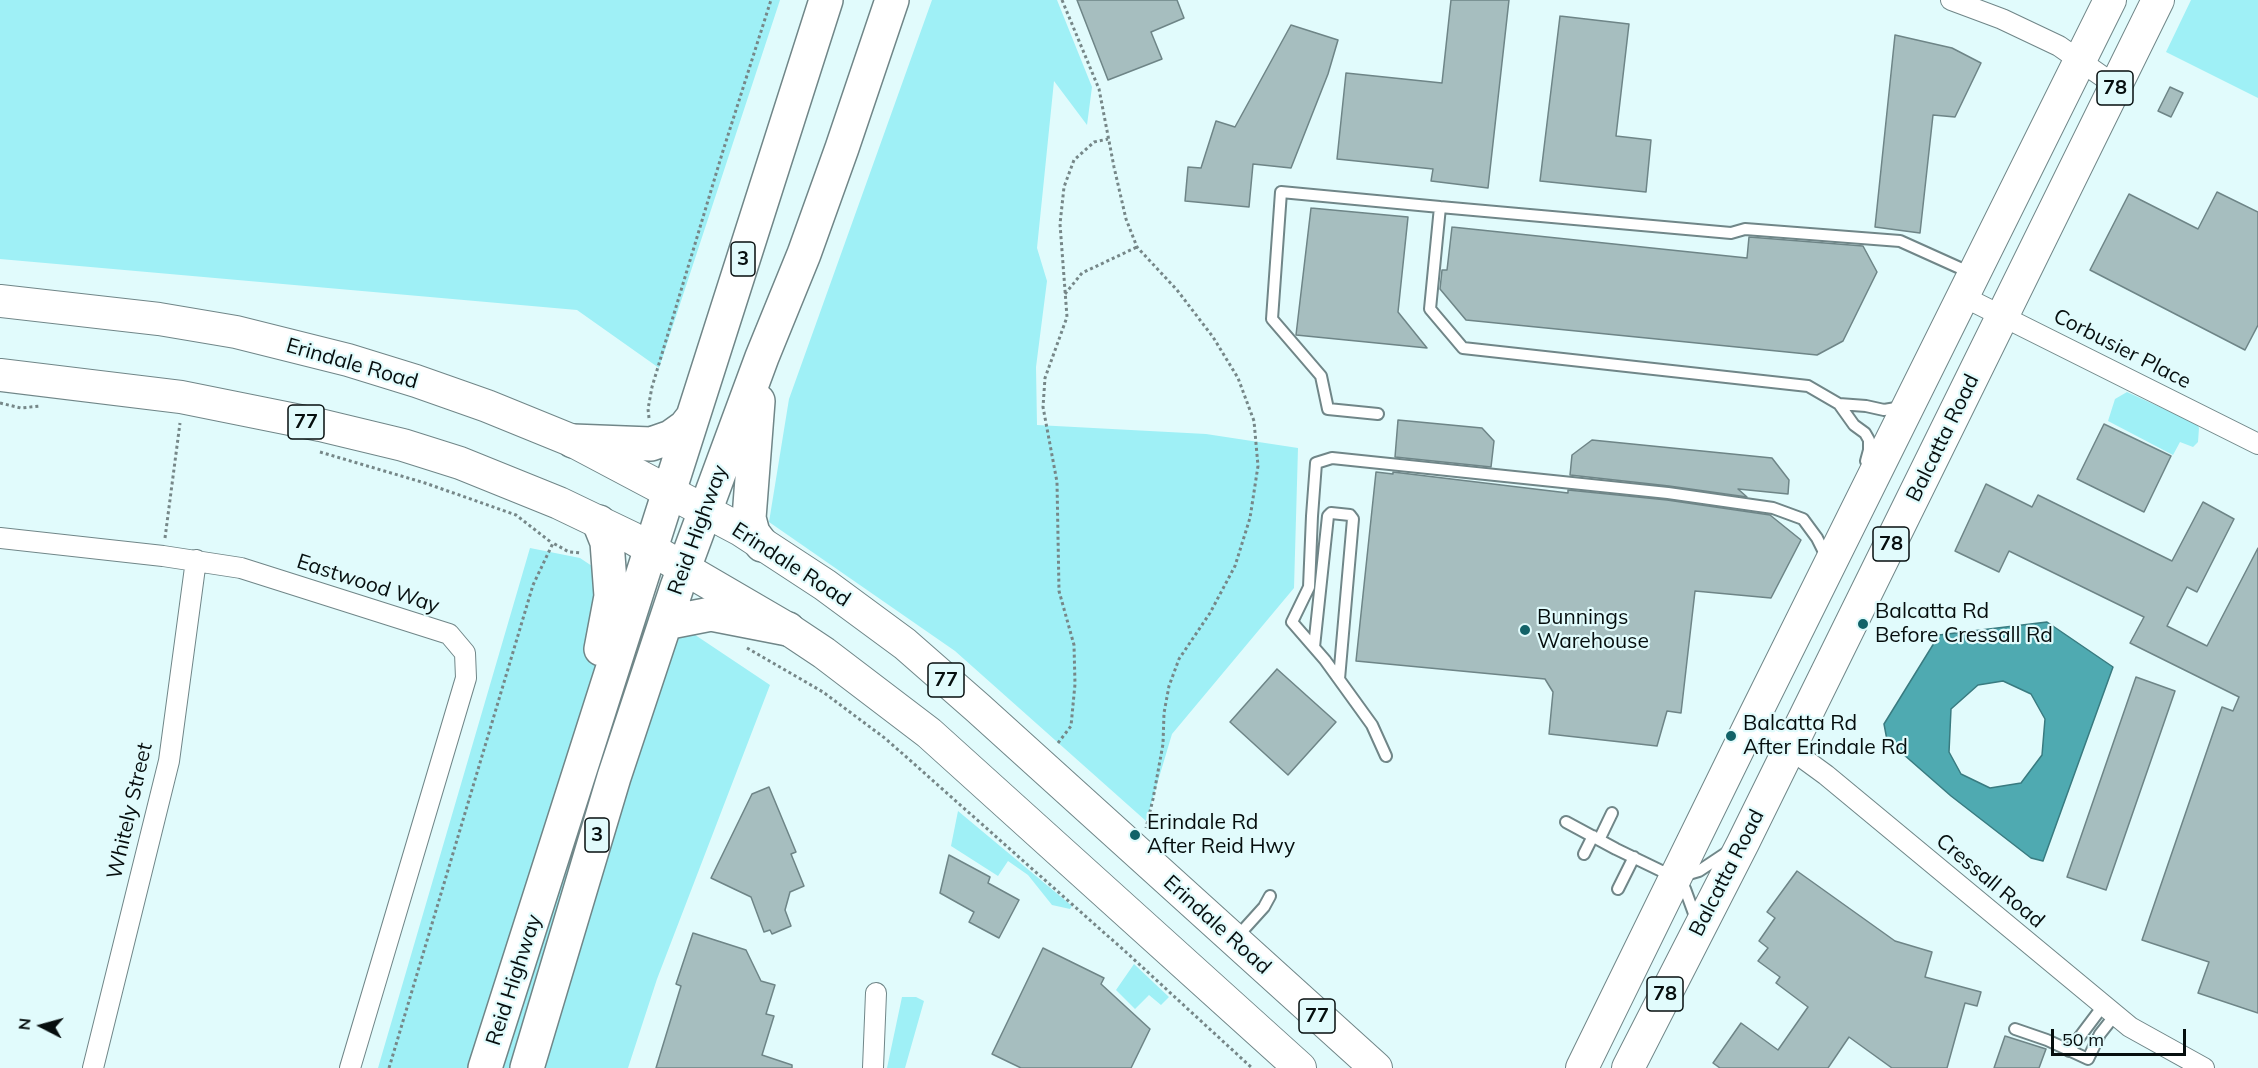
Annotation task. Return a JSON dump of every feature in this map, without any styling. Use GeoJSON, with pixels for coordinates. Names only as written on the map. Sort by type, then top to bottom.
{"type":"FeatureCollection","features":[{"type":"Feature","properties":{"kind":"highway","name":"Reid Highway"},"geometry":{"type":"LineString","coordinates":[[485,1068],[825,0]]}},
{"type":"Feature","properties":{"kind":"highway","name":"Reid Highway"},"geometry":{"type":"LineString","coordinates":[[526,1068],[614,777],[684,567],[762,357],[804,254],[892,0]]}},
{"type":"Feature","properties":{"kind":"highway"},"geometry":{"type":"LineString","coordinates":[[762,357],[749,500],[749,518],[753,533],[762,545]]}},
{"type":"Feature","properties":{"kind":"highway"},"geometry":{"type":"LineString","coordinates":[[573,441],[651,444],[671,437],[685,427],[692,418]]}},
{"type":"Feature","properties":{"kind":"highway"},"geometry":{"type":"LineString","coordinates":[[580,766],[611,596],[607,542],[599,522]]}},
{"type":"Feature","properties":{"kind":"highway"},"geometry":{"type":"LineString","coordinates":[[665,623],[711,614],[788,629]]}},
{"type":"Feature","properties":{"kind":"main road","name":"Balcatta Road"},"geometry":{"type":"LineString","coordinates":[[1582,1068],[2110,0]]}},
{"type":"Feature","properties":{"kind":"main road","name":"Balcatta Road"},"geometry":{"type":"LineString","coordinates":[[1628,1068],[1743,843],[2158,0]]}},
{"type":"Feature","properties":{"kind":"main road","name":"Erindale Road"},"geometry":{"type":"LineString","coordinates":[[0,301],[159,319],[248,335],[348,360],[416,381],[487,406],[573,441],[741,530],[825,585],[905,644],[1376,1068]]}},
{"type":"Feature","properties":{"kind":"main road","name":"77"},"geometry":{"type":"LineString","coordinates":[[0,375],[180,397],[320,425],[403,445],[460,464],[599,522],[652,549],[788,629],[824,653],[929,734],[1300,1068]]}},
{"type":"Feature","properties":{"kind":"street"},"geometry":{"type":"LineString","coordinates":[[1951,0],[1976,4],[2054,44],[2116,86]]}},
{"type":"Feature","properties":{"kind":"street","name":"Corbusier Place"},"geometry":{"type":"LineString","coordinates":[[1969,286],[2003,316],[2258,444]]}},
{"type":"Feature","properties":{"kind":"street","name":"Eastwood Way"},"geometry":{"type":"LineString","coordinates":[[0,538],[163,555],[241,568],[449,634],[465,653],[466,678],[350,1068]]}},
{"type":"Feature","properties":{"kind":"street","name":"Whitely Street"},"geometry":{"type":"LineString","coordinates":[[93,1068],[169,761],[196,561]]}},
{"type":"Feature","properties":{"kind":"street","name":"Cressall Road"},"geometry":{"type":"LineString","coordinates":[[1749,727],[1789,748],[1826,776],[2109,1011],[2149,1038],[2204,1068]]}},
{"type":"Feature","properties":{"kind":"street"},"geometry":{"type":"LineString","coordinates":[[873,1068],[876,993]]}},
{"type":"Feature","properties":{"kind":"lane"},"geometry":{"type":"LineString","coordinates":[[1378,414],[1328,409],[1321,376],[1272,319],[1281,192],[1731,233],[1744,229],[1900,241],[1969,286]]}},
{"type":"Feature","properties":{"kind":"lane"},"geometry":{"type":"LineString","coordinates":[[1440,207],[1430,309],[1463,348],[1808,386],[1839,404],[1854,425],[1869,440],[1869,450],[1830,563]]}},
{"type":"Feature","properties":{"kind":"lane"},"geometry":{"type":"LineString","coordinates":[[1839,404],[1884,410],[1896,409],[1911,403]]}},
{"type":"Feature","properties":{"kind":"lane"},"geometry":{"type":"LineString","coordinates":[[1386,756],[1372,725],[1314,646],[1292,622],[1309,587],[1316,464],[1332,458],[1668,493],[1773,508],[1803,519],[1817,538],[1830,563]]}},
{"type":"Feature","properties":{"kind":"lane"},"geometry":{"type":"LineString","coordinates":[[1314,646],[1328,516],[1331,513],[1350,515],[1353,519],[1339,679]]}},
{"type":"Feature","properties":{"kind":"lane"},"geometry":{"type":"LineString","coordinates":[[1584,854],[1612,813]]}},
{"type":"Feature","properties":{"kind":"lane"},"geometry":{"type":"LineString","coordinates":[[1566,822],[1676,878],[1685,889],[1699,928]]}},
{"type":"Feature","properties":{"kind":"lane"},"geometry":{"type":"LineString","coordinates":[[1676,878],[1699,871],[1743,843]]}},
{"type":"Feature","properties":{"kind":"lane"},"geometry":{"type":"LineString","coordinates":[[1618,889],[1634,857]]}},
{"type":"Feature","properties":{"kind":"lane"},"geometry":{"type":"LineString","coordinates":[[1234,941],[1270,897]]}},
{"type":"Feature","properties":{"kind":"lane"},"geometry":{"type":"LineString","coordinates":[[2069,1051],[2109,1011]]}},
{"type":"Feature","properties":{"kind":"lane"},"geometry":{"type":"LineString","coordinates":[[2015,1029],[2088,1059],[2109,1011]]}},
{"type":"Feature","properties":{"kind":"path"},"geometry":{"type":"LineString","coordinates":[[1062,0],[1099,89],[1126,219],[1137,247],[1177,290],[1213,337],[1238,378],[1254,421],[1258,466],[1250,518],[1235,566],[1210,613],[1179,659],[1169,686],[1164,713],[1163,744],[1147,827]]}},
{"type":"Feature","properties":{"kind":"path"},"geometry":{"type":"LineString","coordinates":[[1058,743],[1071,726],[1075,684],[1074,645],[1059,591],[1057,482],[1043,407],[1045,378],[1067,317],[1060,224],[1064,187],[1074,160],[1094,142],[1108,139]]}},
{"type":"Feature","properties":{"kind":"path"},"geometry":{"type":"LineString","coordinates":[[1065,294],[1082,273],[1137,247]]}},
{"type":"Feature","properties":{"kind":"path"},"geometry":{"type":"LineString","coordinates":[[163,555],[181,418]]}},
{"type":"Feature","properties":{"kind":"path"},"geometry":{"type":"LineString","coordinates":[[317,451],[425,483],[516,515],[553,543]]}},
{"type":"Feature","properties":{"kind":"path"},"geometry":{"type":"LineString","coordinates":[[743,646],[823,692],[886,739],[1127,953],[1252,1068]]}},
{"type":"Feature","properties":{"kind":"shaded area"},"geometry":{"type":"Polygon","coordinates":[[[0,0],[780,0],[659,368],[577,310],[0,259],[0,0]]]}},
{"type":"Feature","properties":{"kind":"shaded area"},"geometry":{"type":"Polygon","coordinates":[[[932,0],[1057,0],[1092,87],[1087,125],[1054,81],[1037,248],[1047,281],[1036,367],[1037,425],[1206,434],[1298,448],[1294,588],[1172,734],[1146,821],[955,651],[769,522],[789,399],[932,0]]]}},
{"type":"Feature","properties":{"kind":"shaded area"},"geometry":{"type":"Polygon","coordinates":[[[2191,0],[2258,0],[2258,98],[2166,52],[2191,0]]]}},
{"type":"Feature","properties":{"kind":"shaded area"},"geometry":{"type":"Polygon","coordinates":[[[2127,392],[2197,424],[2198,442],[2193,447],[2180,442],[2173,455],[2108,421],[2115,399],[2127,392]]]}},
{"type":"Feature","properties":{"kind":"shaded area"},"geometry":{"type":"Polygon","coordinates":[[[530,548],[580,558],[770,685],[657,979],[628,1068],[378,1068],[530,548]]]}},
{"type":"Feature","properties":{"kind":"shaded area"},"geometry":{"type":"Polygon","coordinates":[[[2047,622],[2113,667],[2043,861],[2031,858],[1951,796],[1887,740],[1884,724],[1939,635],[2047,622]],[[2003,681],[1978,685],[1951,709],[1949,752],[1961,774],[1990,788],[2021,783],[2042,755],[2045,719],[2031,694],[2003,681]]]}},
{"type":"Feature","properties":{"kind":"shaded area"},"geometry":{"type":"Polygon","coordinates":[[[958,811],[1072,906],[1070,909],[1052,905],[1028,875],[1008,861],[998,876],[951,846],[958,811]]]}},
{"type":"Feature","properties":{"kind":"shaded area"},"geometry":{"type":"Polygon","coordinates":[[[1134,964],[1169,997],[1161,1005],[1149,995],[1135,1009],[1116,990],[1134,964]]]}},
{"type":"Feature","properties":{"kind":"shaded area"},"geometry":{"type":"Polygon","coordinates":[[[902,997],[916,997],[924,1001],[905,1068],[887,1068],[902,997]]]}},
{"type":"Feature","properties":{"kind":"building"},"geometry":{"type":"Polygon","coordinates":[[[1077,0],[1177,0],[1184,18],[1151,32],[1162,59],[1108,80],[1077,0]]]}},
{"type":"Feature","properties":{"kind":"building"},"geometry":{"type":"Polygon","coordinates":[[[1451,0],[1509,0],[1488,188],[1431,181],[1433,169],[1337,159],[1346,73],[1442,83],[1451,0]]]}},
{"type":"Feature","properties":{"kind":"building"},"geometry":{"type":"Polygon","coordinates":[[[1560,16],[1629,24],[1616,136],[1651,140],[1646,192],[1540,181],[1560,16]]]}},
{"type":"Feature","properties":{"kind":"building"},"geometry":{"type":"Polygon","coordinates":[[[1291,25],[1338,40],[1328,74],[1291,168],[1253,164],[1249,207],[1185,201],[1188,167],[1201,168],[1216,121],[1235,127],[1291,25]]]}},
{"type":"Feature","properties":{"kind":"building"},"geometry":{"type":"Polygon","coordinates":[[[1895,35],[1952,48],[1981,63],[1955,117],[1933,115],[1920,233],[1875,227],[1895,35]]]}},
{"type":"Feature","properties":{"kind":"building"},"geometry":{"type":"Polygon","coordinates":[[[2170,87],[2183,93],[2171,117],[2158,111],[2170,87]]]}},
{"type":"Feature","properties":{"kind":"building"},"geometry":{"type":"Polygon","coordinates":[[[2217,192],[2258,212],[2258,325],[2245,350],[2090,270],[2129,194],[2198,229],[2217,192]]]}},
{"type":"Feature","properties":{"kind":"building"},"geometry":{"type":"Polygon","coordinates":[[[1311,208],[1408,217],[1398,312],[1427,348],[1296,335],[1311,208]]]}},
{"type":"Feature","properties":{"kind":"building"},"geometry":{"type":"Polygon","coordinates":[[[1452,227],[1747,258],[1749,237],[1863,246],[1877,272],[1843,341],[1817,355],[1466,320],[1440,289],[1442,270],[1447,270],[1452,227]]]}},
{"type":"Feature","properties":{"kind":"building"},"geometry":{"type":"Polygon","coordinates":[[[1398,420],[1482,428],[1494,441],[1491,467],[1395,457],[1398,420]]]}},
{"type":"Feature","properties":{"kind":"building"},"geometry":{"type":"Polygon","coordinates":[[[2104,424],[2171,456],[2144,512],[2077,479],[2104,424]]]}},
{"type":"Feature","properties":{"kind":"building"},"geometry":{"type":"Polygon","coordinates":[[[1592,440],[1772,458],[1789,480],[1788,494],[1738,489],[1747,497],[1570,475],[1572,455],[1592,440]]]}},
{"type":"Feature","properties":{"kind":"building","name":"Bunnings Warehouse"},"geometry":{"type":"Polygon","coordinates":[[[1376,472],[1393,474],[1393,472],[1568,493],[1568,490],[1667,500],[1770,515],[1801,540],[1771,598],[1695,591],[1681,713],[1667,711],[1657,746],[1549,734],[1553,692],[1545,679],[1356,661],[1376,472]]]}},
{"type":"Feature","properties":{"kind":"building"},"geometry":{"type":"Polygon","coordinates":[[[1986,484],[2032,507],[2038,495],[2172,561],[2203,502],[2234,519],[2197,592],[2187,587],[2167,626],[2207,646],[2258,548],[2258,1013],[2198,993],[2209,962],[2142,940],[2222,707],[2233,711],[2239,697],[2130,643],[2144,617],[2009,551],[1999,572],[1955,551],[1986,484]]]}},
{"type":"Feature","properties":{"kind":"building"},"geometry":{"type":"Polygon","coordinates":[[[1277,669],[1336,722],[1288,775],[1230,722],[1277,669]]]}},
{"type":"Feature","properties":{"kind":"building"},"geometry":{"type":"Polygon","coordinates":[[[2136,677],[2175,691],[2106,890],[2067,877],[2136,677]]]}},
{"type":"Feature","properties":{"kind":"building"},"geometry":{"type":"Polygon","coordinates":[[[769,787],[796,852],[791,854],[804,886],[790,892],[785,910],[791,926],[772,934],[770,930],[764,932],[751,897],[711,878],[752,794],[769,787]]]}},
{"type":"Feature","properties":{"kind":"building"},"geometry":{"type":"Polygon","coordinates":[[[949,855],[990,877],[988,883],[1019,900],[999,938],[969,922],[974,912],[940,893],[949,855]]]}},
{"type":"Feature","properties":{"kind":"building"},"geometry":{"type":"Polygon","coordinates":[[[1797,871],[1895,941],[1932,952],[1925,977],[1981,992],[1977,1006],[1965,1003],[1947,1068],[1892,1068],[1849,1037],[1828,1068],[1720,1068],[1713,1063],[1741,1023],[1778,1050],[1808,1007],[1776,983],[1780,977],[1758,961],[1768,948],[1759,941],[1775,918],[1767,912],[1797,871]]]}},
{"type":"Feature","properties":{"kind":"building"},"geometry":{"type":"Polygon","coordinates":[[[693,933],[746,950],[761,981],[775,985],[766,1014],[774,1016],[762,1055],[792,1065],[792,1068],[656,1068],[681,986],[676,984],[693,933]]]}},
{"type":"Feature","properties":{"kind":"building"},"geometry":{"type":"Polygon","coordinates":[[[1043,948],[1104,978],[1101,984],[1150,1029],[1131,1068],[1021,1068],[992,1054],[1043,948]]]}},
{"type":"Feature","properties":{"kind":"building"},"geometry":{"type":"Polygon","coordinates":[[[2005,1036],[2046,1049],[2039,1068],[1994,1068],[2005,1036]]]}},
{"type":"Feature","properties":{"kind":"place","name":"Balcatta Rd Before Cressall Rd"},"geometry":{"type":"Point","coordinates":[1863,624]}},
{"type":"Feature","properties":{"kind":"place","name":"Bunnings Warehouse"},"geometry":{"type":"Point","coordinates":[1525,630]}},
{"type":"Feature","properties":{"kind":"place","name":"Balcatta Rd After Erindale Rd"},"geometry":{"type":"Point","coordinates":[1731,736]}},
{"type":"Feature","properties":{"kind":"place","name":"Erindale Rd After Reid Hwy"},"geometry":{"type":"Point","coordinates":[1135,835]}}]}
